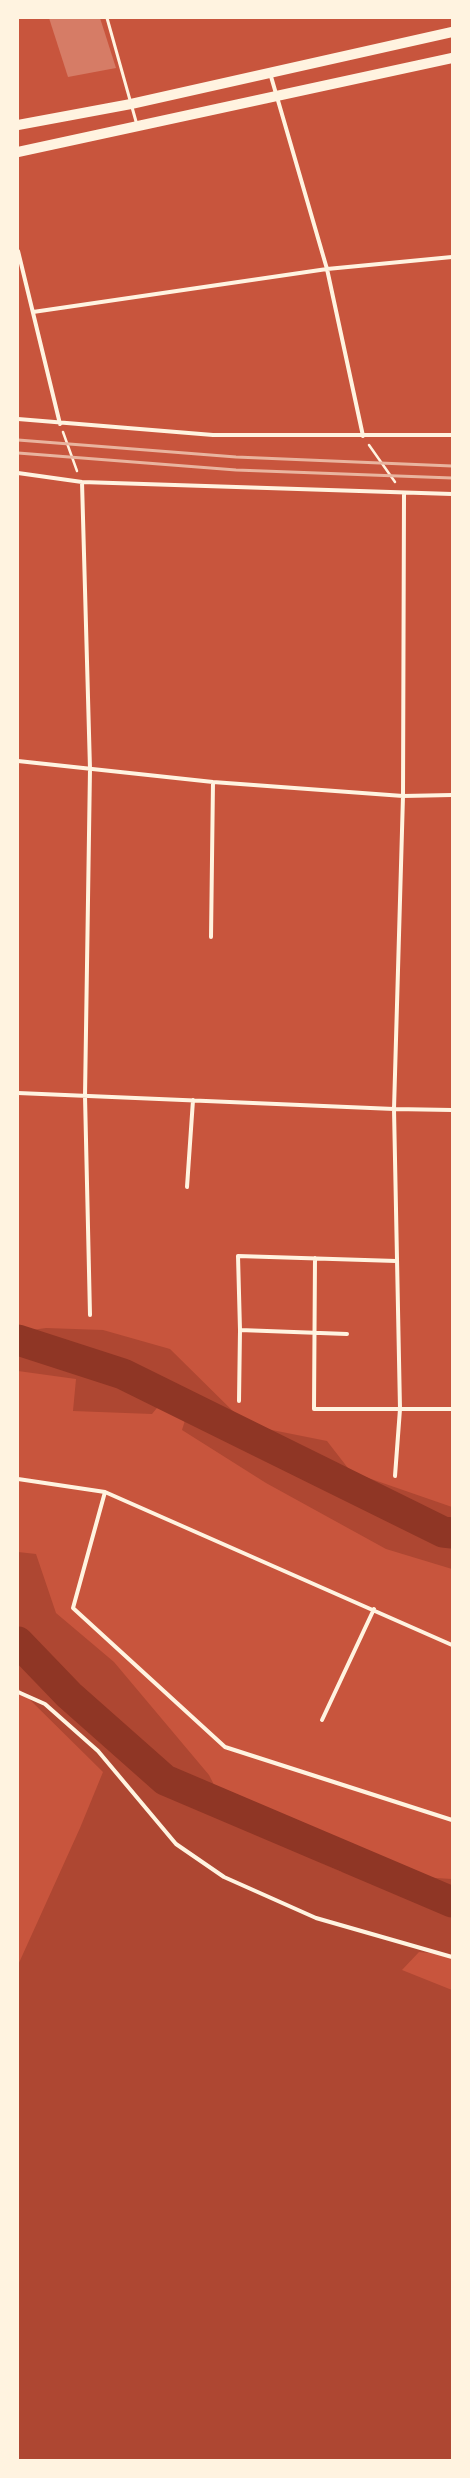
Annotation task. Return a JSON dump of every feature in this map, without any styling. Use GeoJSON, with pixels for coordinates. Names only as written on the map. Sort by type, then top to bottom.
{"type":"FeatureCollection","features":[{"type":"Feature","properties":{"kind":"main road"},"geometry":{"type":"LineString","coordinates":[[18,125],[131,104],[452,32]]}},
{"type":"Feature","properties":{"kind":"main road"},"geometry":{"type":"LineString","coordinates":[[18,152],[452,58]]}},
{"type":"Feature","properties":{"kind":"street"},"geometry":{"type":"LineString","coordinates":[[269,72],[327,269],[363,436]]}},
{"type":"Feature","properties":{"kind":"street"},"geometry":{"type":"LineString","coordinates":[[18,251],[60,424]]}},
{"type":"Feature","properties":{"kind":"street"},"geometry":{"type":"LineString","coordinates":[[33,312],[327,269],[452,257]]}},
{"type":"Feature","properties":{"kind":"street"},"geometry":{"type":"LineString","coordinates":[[18,419],[60,424],[213,434],[363,436],[452,435]]}},
{"type":"Feature","properties":{"kind":"street"},"geometry":{"type":"LineString","coordinates":[[18,473],[82,482],[404,494],[452,494]]}},
{"type":"Feature","properties":{"kind":"street"},"geometry":{"type":"LineString","coordinates":[[82,482],[90,769],[85,1096],[90,1315]]}},
{"type":"Feature","properties":{"kind":"street"},"geometry":{"type":"LineString","coordinates":[[395,1476],[400,1409],[394,1110],[403,796],[404,494]]}},
{"type":"Feature","properties":{"kind":"street"},"geometry":{"type":"LineString","coordinates":[[18,762],[213,782],[403,796],[452,795]]}},
{"type":"Feature","properties":{"kind":"street"},"geometry":{"type":"LineString","coordinates":[[211,937],[213,782]]}},
{"type":"Feature","properties":{"kind":"street"},"geometry":{"type":"LineString","coordinates":[[18,1093],[394,1110],[452,1110]]}},
{"type":"Feature","properties":{"kind":"street"},"geometry":{"type":"LineString","coordinates":[[187,1187],[193,1100]]}},
{"type":"Feature","properties":{"kind":"street"},"geometry":{"type":"LineString","coordinates":[[239,1401],[240,1330],[238,1256],[396,1261]]}},
{"type":"Feature","properties":{"kind":"street"},"geometry":{"type":"LineString","coordinates":[[315,1258],[314,1409],[452,1409]]}},
{"type":"Feature","properties":{"kind":"street"},"geometry":{"type":"LineString","coordinates":[[240,1330],[347,1334]]}},
{"type":"Feature","properties":{"kind":"street"},"geometry":{"type":"LineString","coordinates":[[18,1479],[105,1492],[374,1609],[452,1645]]}},
{"type":"Feature","properties":{"kind":"street"},"geometry":{"type":"LineString","coordinates":[[105,1492],[73,1608],[225,1747],[452,1820]]}},
{"type":"Feature","properties":{"kind":"street"},"geometry":{"type":"LineString","coordinates":[[322,1720],[374,1609]]}},
{"type":"Feature","properties":{"kind":"street"},"geometry":{"type":"LineString","coordinates":[[18,1692],[45,1704],[98,1751],[176,1844],[224,1877],[316,1918],[452,1957]]}},
{"type":"Feature","properties":{"kind":"lane"},"geometry":{"type":"LineString","coordinates":[[107,18],[137,127]]}},
{"type":"Feature","properties":{"kind":"path"},"geometry":{"type":"LineString","coordinates":[[60,424],[71,458],[82,482]]}},
{"type":"Feature","properties":{"kind":"path"},"geometry":{"type":"LineString","coordinates":[[363,436],[404,494]]}},
{"type":"Feature","properties":{"kind":"shaded area"},"geometry":{"type":"Polygon","coordinates":[[[46,1328],[103,1330],[170,1349],[247,1425],[327,1441],[351,1472],[452,1507],[452,1569],[386,1549],[266,1483],[182,1430],[187,1414],[166,1397],[152,1414],[73,1411],[76,1379],[18,1371],[18,1332],[46,1328]]]}},
{"type":"Feature","properties":{"kind":"shaded area"},"geometry":{"type":"Polygon","coordinates":[[[18,1552],[36,1554],[56,1613],[114,1662],[209,1775],[234,1824],[342,1872],[452,1879],[452,1955],[419,1952],[402,1970],[452,1990],[452,2460],[18,2460],[18,1965],[80,1828],[103,1772],[18,1688],[18,1552]]]}},
{"type":"Feature","properties":{"kind":"building"},"geometry":{"type":"Polygon","coordinates":[[[49,18],[100,18],[116,68],[68,77],[49,18]]]}},
{"type":"Feature","properties":{"kind":"waterway"},"geometry":{"type":"LineString","coordinates":[[18,1340],[123,1374],[443,1532],[452,1533]]}},
{"type":"Feature","properties":{"kind":"waterway"},"geometry":{"type":"LineString","coordinates":[[18,1642],[69,1695],[165,1780],[452,1902]]}},
{"type":"Feature","properties":{"kind":"railway"},"geometry":{"type":"LineString","coordinates":[[18,440],[236,457],[452,466]]}},
{"type":"Feature","properties":{"kind":"railway"},"geometry":{"type":"LineString","coordinates":[[18,453],[236,470],[452,478]]}}]}
